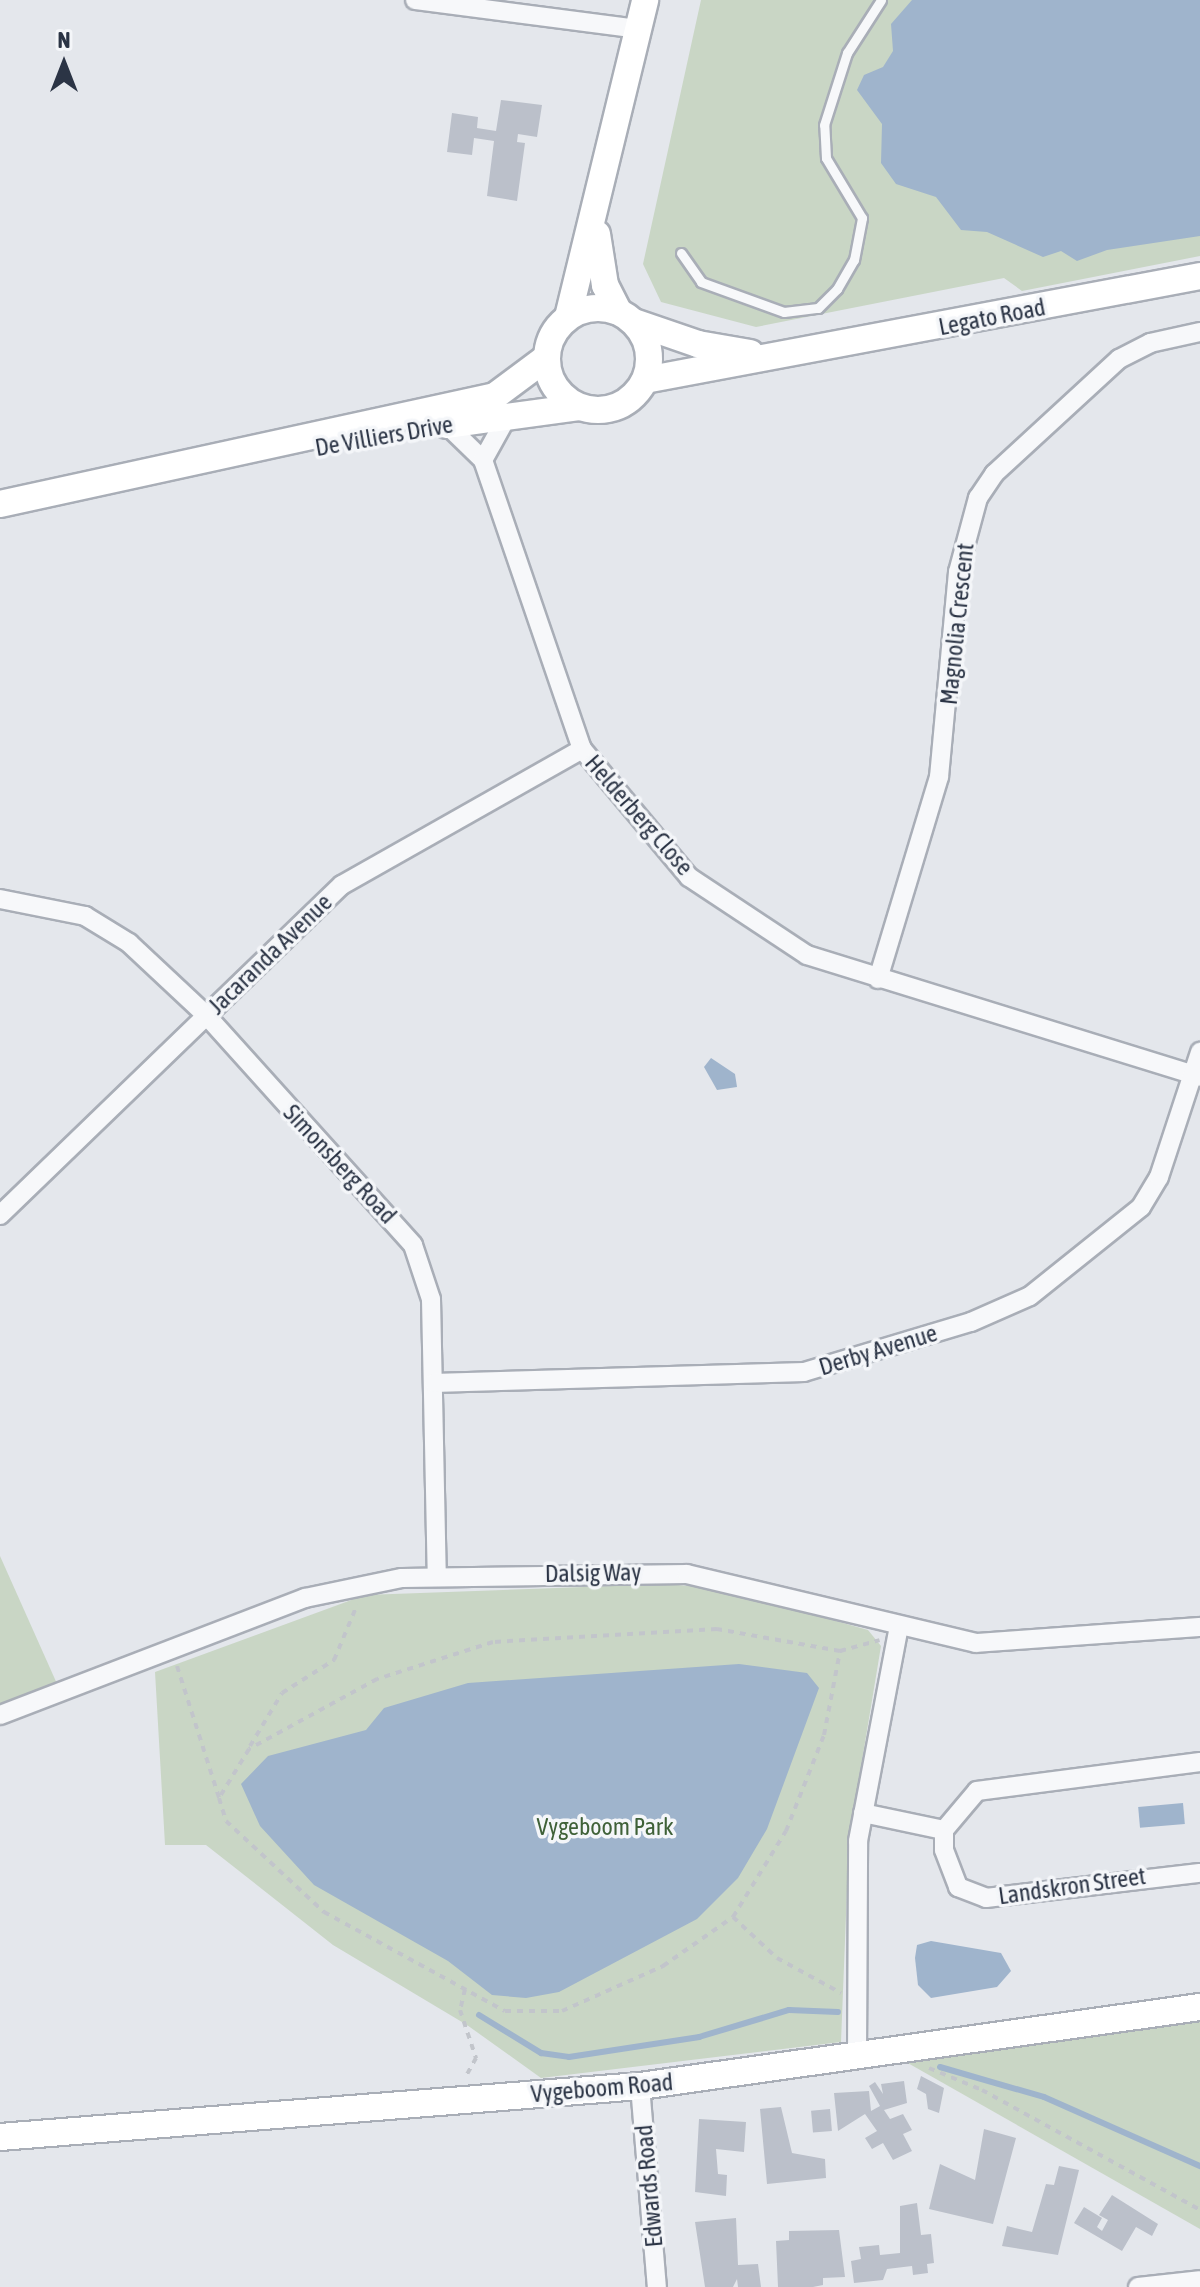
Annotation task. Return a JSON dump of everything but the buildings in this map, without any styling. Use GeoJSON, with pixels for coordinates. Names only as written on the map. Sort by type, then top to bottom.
{"type":"FeatureCollection","features":[{"type":"Feature","properties":{"kind":"street"},"geometry":{"type":"LineString","coordinates":[[415,0],[638,29]]}},
{"type":"Feature","properties":{"kind":"street"},"geometry":{"type":"LineString","coordinates":[[596,214],[598,257],[626,317],[649,349],[645,380],[637,393],[610,409],[579,407],[555,387],[546,358],[549,342],[568,317],[596,214],[645,0]]}},
{"type":"Feature","properties":{"kind":"street","name":"Legato Road"},"geometry":{"type":"LineString","coordinates":[[645,380],[697,366],[785,358],[1200,276]]}},
{"type":"Feature","properties":{"kind":"street"},"geometry":{"type":"LineString","coordinates":[[568,317],[601,308],[626,317]]}},
{"type":"Feature","properties":{"kind":"street","name":"Legato Road"},"geometry":{"type":"LineString","coordinates":[[626,317],[698,344],[785,358]]}},
{"type":"Feature","properties":{"kind":"street","name":"Magnolia Crescent"},"geometry":{"type":"LineString","coordinates":[[878,979],[939,777],[958,572],[978,498],[994,474],[1119,359],[1150,343],[1200,332]]}},
{"type":"Feature","properties":{"kind":"street","name":"De Villiers Drive"},"geometry":{"type":"LineString","coordinates":[[0,504],[495,396],[546,358]]}},
{"type":"Feature","properties":{"kind":"street","name":"De Villiers Drive"},"geometry":{"type":"LineString","coordinates":[[190,465],[512,412],[579,407]]}},
{"type":"Feature","properties":{"kind":"street"},"geometry":{"type":"LineString","coordinates":[[483,460],[494,431],[512,412]]}},
{"type":"Feature","properties":{"kind":"street","name":"Helderberg Close"},"geometry":{"type":"LineString","coordinates":[[447,425],[483,460],[582,749],[689,877],[807,955],[1196,1076]]}},
{"type":"Feature","properties":{"kind":"street","name":"Jacaranda Avenue"},"geometry":{"type":"LineString","coordinates":[[0,1215],[356,874],[582,749]]}},
{"type":"Feature","properties":{"kind":"street","name":"Simonsberg Road"},"geometry":{"type":"LineString","coordinates":[[0,899],[68,910],[111,929],[206,1015],[413,1245],[431,1299],[437,1577]]}},
{"type":"Feature","properties":{"kind":"street"},"geometry":{"type":"LineString","coordinates":[[1196,1076],[1200,1052]]}},
{"type":"Feature","properties":{"kind":"street","name":"Derby Avenue"},"geometry":{"type":"LineString","coordinates":[[434,1383],[782,1375],[971,1322],[1060,1277],[1141,1207],[1159,1177],[1196,1076]]}},
{"type":"Feature","properties":{"kind":"street","name":"Dalsig Way"},"geometry":{"type":"LineString","coordinates":[[0,1715],[172,1653],[305,1598],[367,1583],[437,1577],[687,1574],[898,1631],[976,1643],[1200,1627]]}},
{"type":"Feature","properties":{"kind":"street"},"geometry":{"type":"LineString","coordinates":[[857,2056],[863,1813],[898,1631]]}},
{"type":"Feature","properties":{"kind":"street"},"geometry":{"type":"LineString","coordinates":[[863,1813],[944,1830],[962,1802],[994,1786],[1200,1762]]}},
{"type":"Feature","properties":{"kind":"street","name":"Landskron Street"},"geometry":{"type":"LineString","coordinates":[[944,1830],[951,1877],[979,1897],[1200,1873]]}},
{"type":"Feature","properties":{"kind":"street","name":"Vygeboom Road"},"geometry":{"type":"LineString","coordinates":[[0,2137],[640,2086],[1200,2007]]}},
{"type":"Feature","properties":{"kind":"street","name":"Edwards Road"},"geometry":{"type":"LineString","coordinates":[[640,2086],[657,2287]]}},
{"type":"Feature","properties":{"kind":"street"},"geometry":{"type":"LineString","coordinates":[[1138,2287],[1200,2280]]}},
{"type":"Feature","properties":{"kind":"lane"},"geometry":{"type":"LineString","coordinates":[[681,253],[701,282],[784,312],[818,308],[837,289],[854,260],[862,218],[826,158],[824,125],[847,53],[881,0]]}},
{"type":"Feature","properties":{"kind":"path"},"geometry":{"type":"LineString","coordinates":[[219,1798],[282,1693],[334,1660],[367,1583]]}},
{"type":"Feature","properties":{"kind":"path"},"geometry":{"type":"LineString","coordinates":[[249,1749],[377,1679],[493,1642],[717,1629],[840,1651],[898,1631]]}},
{"type":"Feature","properties":{"kind":"path"},"geometry":{"type":"LineString","coordinates":[[172,1653],[226,1821],[324,1912],[505,2011],[562,2011],[663,1966],[733,1917],[786,1831],[824,1735],[840,1651]]}},
{"type":"Feature","properties":{"kind":"path"},"geometry":{"type":"LineString","coordinates":[[733,1917],[777,1958],[827,1989]]}},
{"type":"Feature","properties":{"kind":"path"},"geometry":{"type":"LineString","coordinates":[[448,2101],[476,2058],[460,2010],[465,1989]]}},
{"type":"Feature","properties":{"kind":"path"},"geometry":{"type":"LineString","coordinates":[[900,2049],[1200,2210]]}},
{"type":"Feature","properties":{"kind":"green space"},"geometry":{"type":"Polygon","coordinates":[[[701,0],[1200,0],[1200,256],[1022,291],[1004,278],[756,327],[661,302],[643,264],[701,0]]]}},
{"type":"Feature","properties":{"kind":"green space"},"geometry":{"type":"Polygon","coordinates":[[[0,1556],[58,1686],[0,1705],[0,1556]]]}},
{"type":"Feature","properties":{"kind":"green space","name":"Vygeboom Park"},"geometry":{"type":"Polygon","coordinates":[[[667,1584],[722,1589],[868,1630],[881,1646],[849,1839],[841,2042],[541,2078],[467,2025],[333,1945],[206,1845],[165,1845],[155,1672],[365,1595],[667,1584]]]}},
{"type":"Feature","properties":{"kind":"green space"},"geometry":{"type":"Polygon","coordinates":[[[1200,2021],[1200,2229],[906,2062],[945,2056],[1200,2021]]]}},
{"type":"Feature","properties":{"kind":"water"},"geometry":{"type":"Polygon","coordinates":[[[912,0],[1200,0],[1200,236],[1107,250],[1077,261],[1061,251],[1043,257],[987,232],[961,230],[936,197],[896,184],[881,163],[882,124],[857,90],[864,75],[883,67],[893,51],[891,24],[912,0]]]}},
{"type":"Feature","properties":{"kind":"water"},"geometry":{"type":"Polygon","coordinates":[[[711,1058],[735,1074],[737,1087],[717,1090],[704,1067],[711,1058]]]}},
{"type":"Feature","properties":{"kind":"water"},"geometry":{"type":"Polygon","coordinates":[[[739,1664],[807,1673],[819,1688],[767,1829],[738,1878],[697,1919],[559,1992],[526,1998],[492,1995],[448,1961],[314,1885],[260,1826],[241,1784],[268,1756],[366,1730],[384,1708],[468,1683],[739,1664]]]}},
{"type":"Feature","properties":{"kind":"water"},"geometry":{"type":"Polygon","coordinates":[[[1183,1803],[1185,1824],[1140,1828],[1138,1807],[1183,1803]]]}},
{"type":"Feature","properties":{"kind":"water"},"geometry":{"type":"Polygon","coordinates":[[[931,1941],[1001,1953],[1011,1971],[997,1987],[931,1998],[918,1985],[915,1958],[917,1945],[931,1941]]]}},
{"type":"Feature","properties":{"kind":"waterway"},"geometry":{"type":"LineString","coordinates":[[479,2015],[541,2053],[569,2057],[699,2037],[789,2010],[838,2012]]}},
{"type":"Feature","properties":{"kind":"waterway"},"geometry":{"type":"LineString","coordinates":[[940,2067],[1044,2097],[1200,2166]]}}]}
